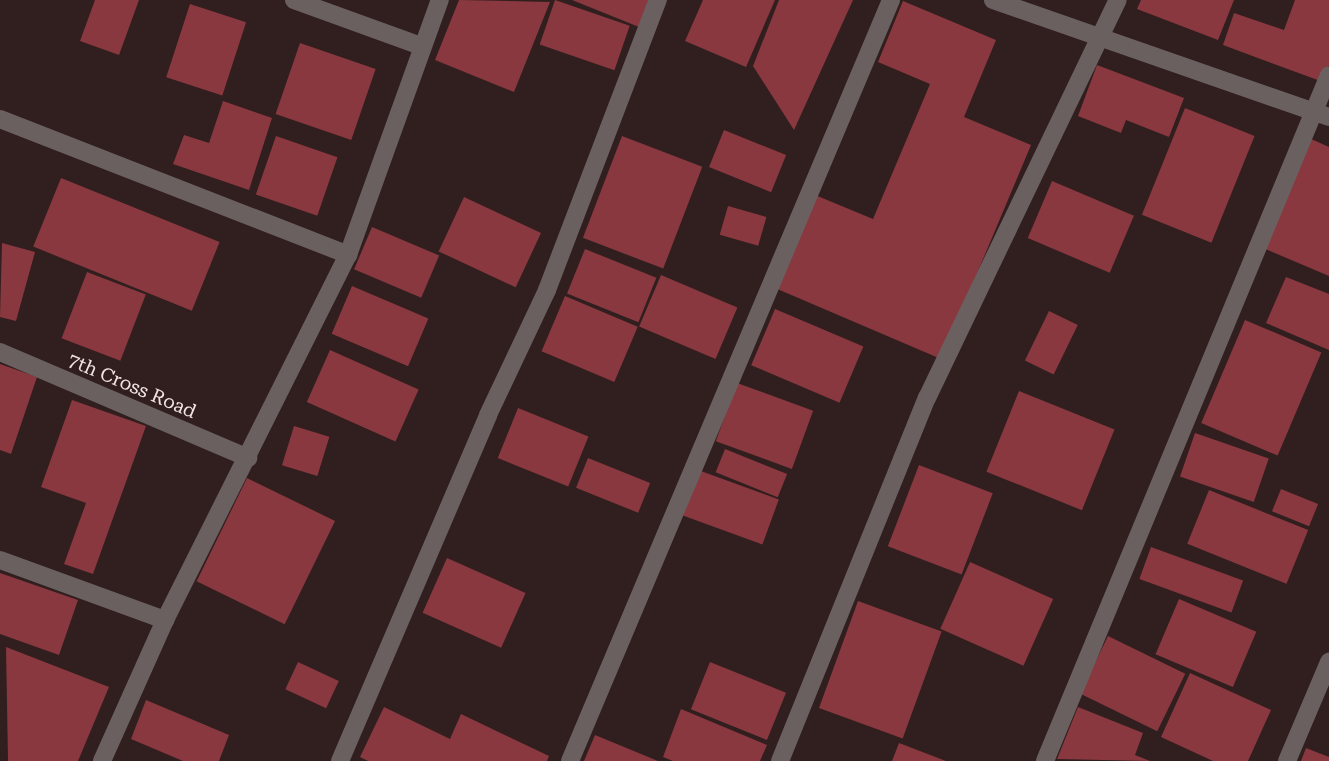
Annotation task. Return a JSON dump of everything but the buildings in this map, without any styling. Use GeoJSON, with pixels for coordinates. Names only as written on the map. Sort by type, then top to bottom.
{"type":"FeatureCollection","features":[{"type":"Feature","properties":{"kind":"street"},"geometry":{"type":"LineString","coordinates":[[294,0],[421,46]]}},
{"type":"Feature","properties":{"kind":"street"},"geometry":{"type":"LineString","coordinates":[[103,761],[165,620],[348,255],[421,46],[440,0]]}},
{"type":"Feature","properties":{"kind":"street"},"geometry":{"type":"LineString","coordinates":[[340,761],[463,474],[547,290],[658,0]]}},
{"type":"Feature","properties":{"kind":"street"},"geometry":{"type":"LineString","coordinates":[[570,761],[891,0]]}},
{"type":"Feature","properties":{"kind":"street"},"geometry":{"type":"LineString","coordinates":[[993,0],[1321,114]]}},
{"type":"Feature","properties":{"kind":"street"},"geometry":{"type":"LineString","coordinates":[[780,761],[927,398],[1118,0]]}},
{"type":"Feature","properties":{"kind":"street"},"geometry":{"type":"LineString","coordinates":[[1045,761],[1321,114],[1329,75]]}},
{"type":"Feature","properties":{"kind":"street"},"geometry":{"type":"LineString","coordinates":[[0,119],[348,255]]}},
{"type":"Feature","properties":{"kind":"street","name":"7th Cross Road"},"geometry":{"type":"LineString","coordinates":[[0,352],[248,458]]}},
{"type":"Feature","properties":{"kind":"street"},"geometry":{"type":"LineString","coordinates":[[0,560],[165,620]]}},
{"type":"Feature","properties":{"kind":"street"},"geometry":{"type":"LineString","coordinates":[[1287,761],[1329,662]]}}]}
